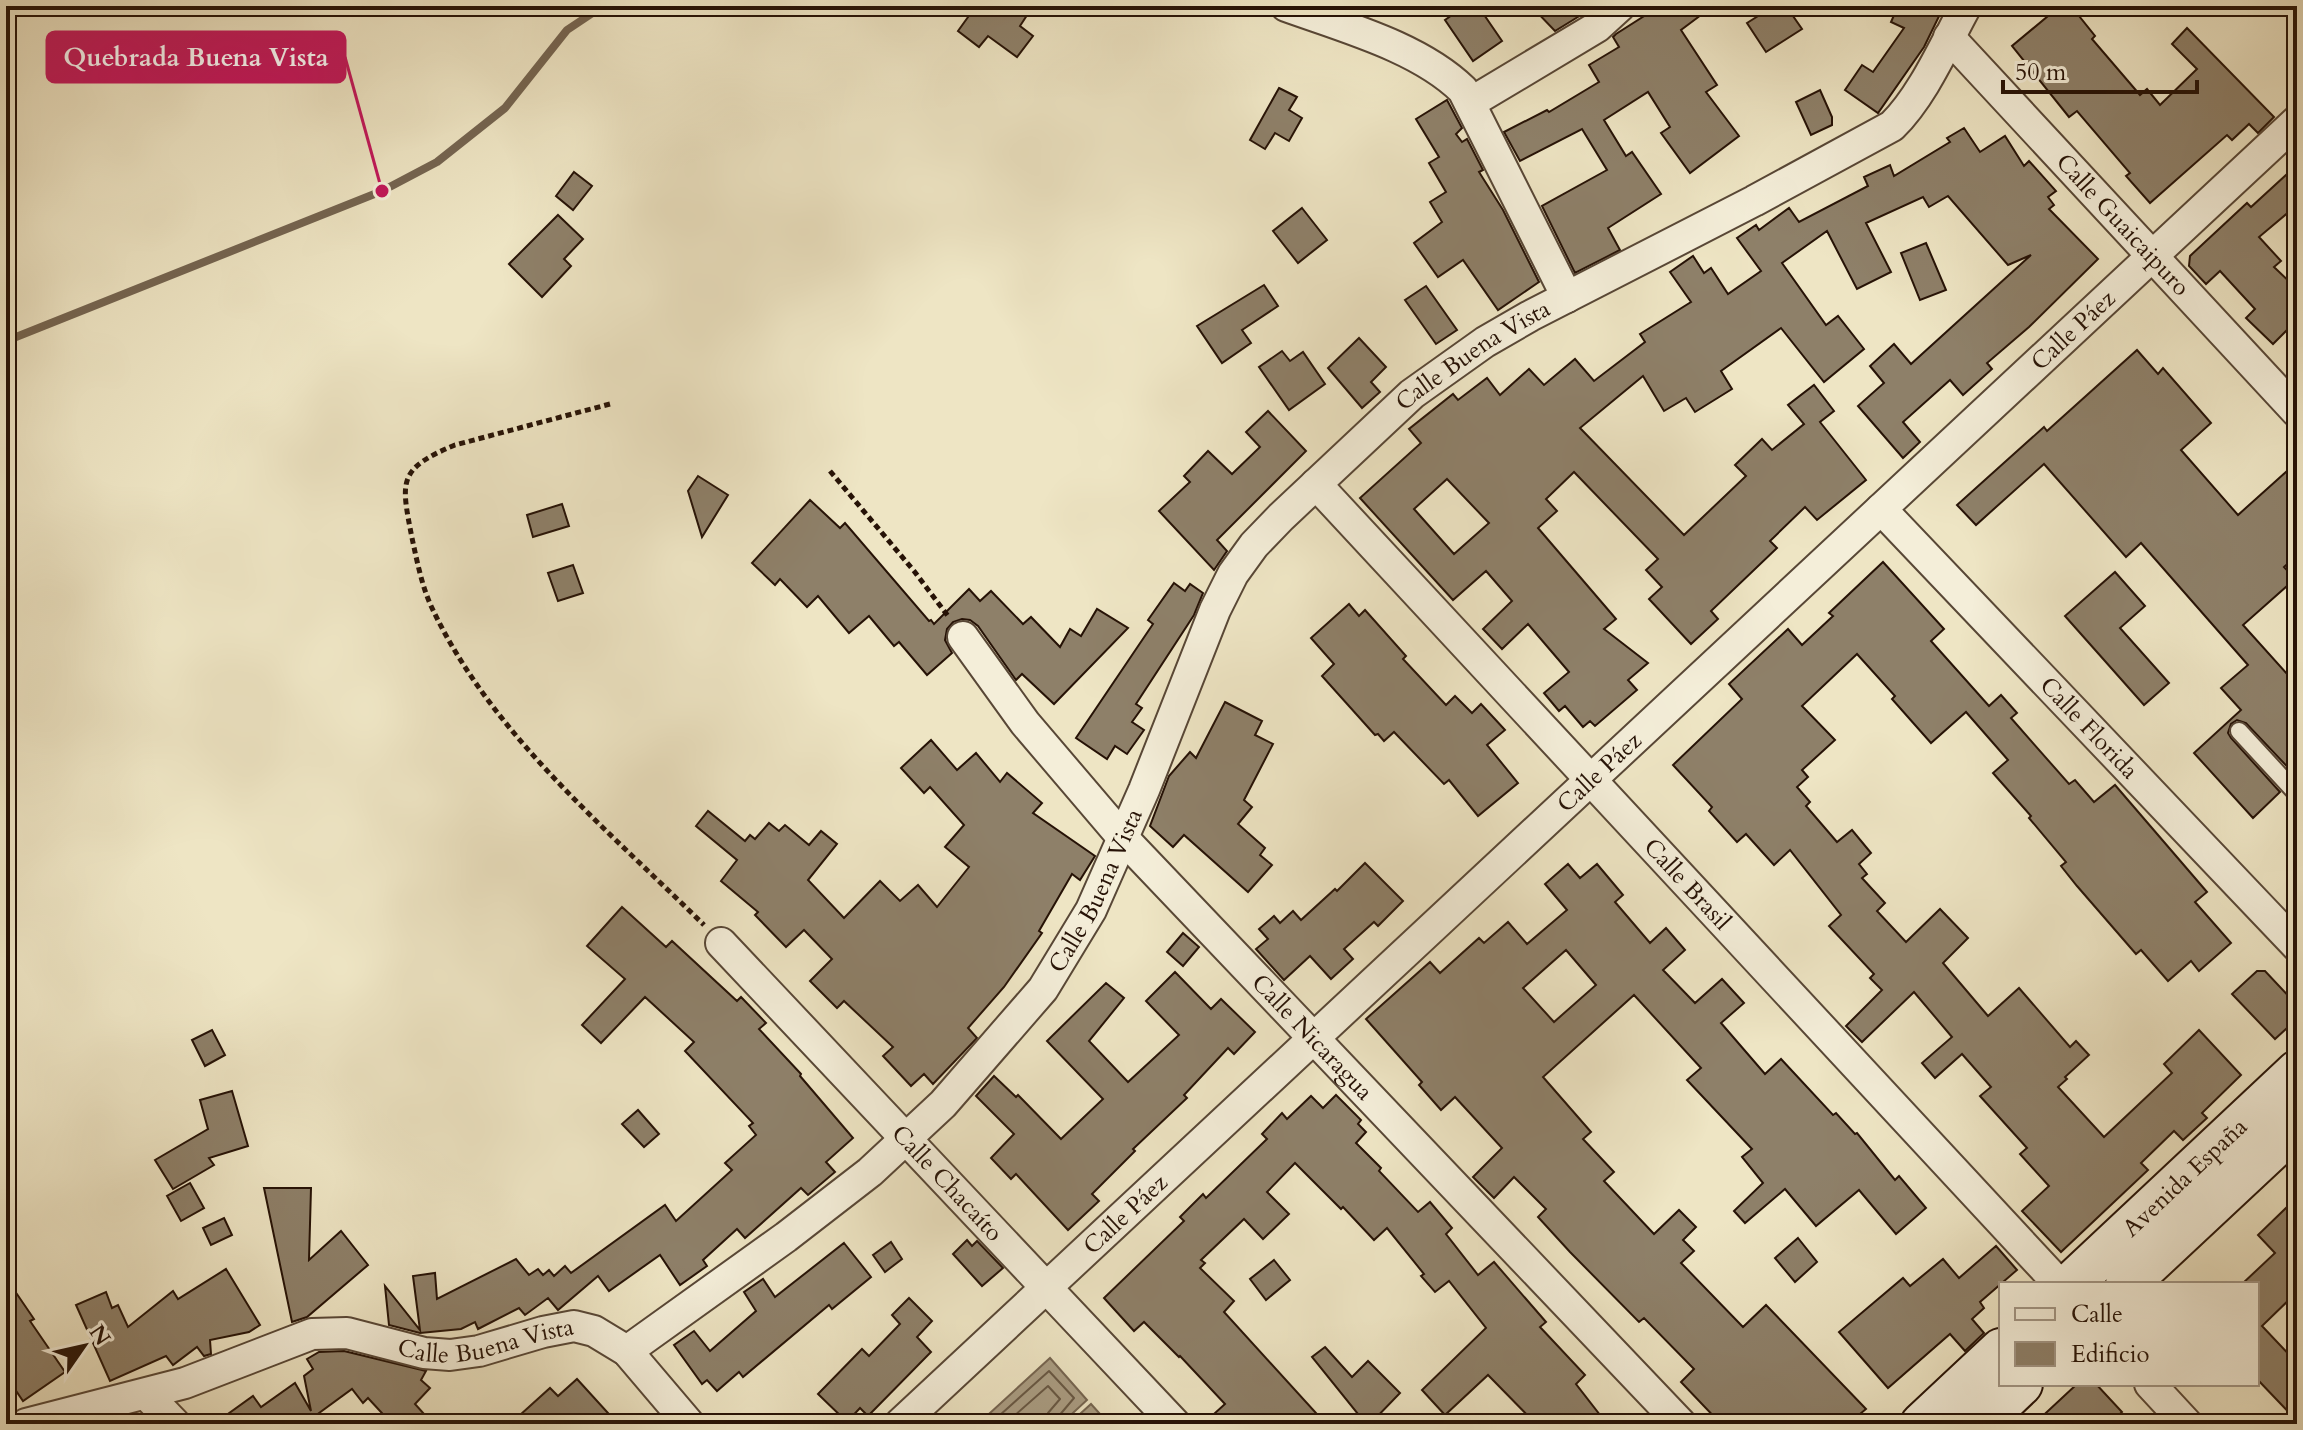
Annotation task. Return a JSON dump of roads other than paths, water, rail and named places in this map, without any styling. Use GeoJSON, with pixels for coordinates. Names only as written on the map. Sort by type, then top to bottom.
{"type":"FeatureCollection","features":[{"type":"Feature","properties":{"kind":"main road","name":"Avenida España"},"geometry":{"type":"LineString","coordinates":[[2073,1282],[2297,1072]]}},
{"type":"Feature","properties":{"kind":"main road","name":"Avenida España"},"geometry":{"type":"LineString","coordinates":[[2129,1282],[2297,1125]]}},
{"type":"Feature","properties":{"kind":"main road"},"geometry":{"type":"LineString","coordinates":[[1922,1424],[1999,1352]]}},
{"type":"Feature","properties":{"kind":"main road"},"geometry":{"type":"LineString","coordinates":[[1979,1424],[2019,1386]]}},
{"type":"Feature","properties":{"kind":"street"},"geometry":{"type":"LineString","coordinates":[[1286,6],[1365,34],[1427,64],[1463,90],[1567,297]]}},
{"type":"Feature","properties":{"kind":"street"},"geometry":{"type":"LineString","coordinates":[[1470,103],[1597,27],[1620,6]]}},
{"type":"Feature","properties":{"kind":"street","name":"Calle Buena Vista"},"geometry":{"type":"LineString","coordinates":[[26,1424],[197,1379],[312,1334],[327,1332],[347,1333],[424,1353],[450,1355],[479,1351],[574,1326],[594,1331],[627,1351],[786,1237],[870,1172],[908,1138],[943,1104],[1043,989],[1091,910],[1215,610],[1233,574],[1254,545],[1412,394],[1445,369],[1567,297],[1880,135],[1903,116],[1966,6]]}},
{"type":"Feature","properties":{"kind":"street","name":"Calle Guaicaipuro"},"geometry":{"type":"LineString","coordinates":[[1949,37],[2297,412]]}},
{"type":"Feature","properties":{"kind":"street","name":"Calle Páez"},"geometry":{"type":"LineString","coordinates":[[900,1424],[2297,121]]}},
{"type":"Feature","properties":{"kind":"street","name":"Calle Brasil"},"geometry":{"type":"LineString","coordinates":[[1316,484],[2057,1282]]}},
{"type":"Feature","properties":{"kind":"street","name":"Calle Florida"},"geometry":{"type":"LineString","coordinates":[[1881,509],[2297,946]]}},
{"type":"Feature","properties":{"kind":"street","name":"Calle Nicaragua"},"geometry":{"type":"LineString","coordinates":[[963,637],[1025,723],[1123,838],[1681,1424]]}},
{"type":"Feature","properties":{"kind":"street","name":"Calle Chacaíto"},"geometry":{"type":"LineString","coordinates":[[721,943],[1175,1424]]}},
{"type":"Feature","properties":{"kind":"street"},"geometry":{"type":"LineString","coordinates":[[627,1351],[689,1424]]}},
{"type":"Feature","properties":{"kind":"street"},"geometry":{"type":"LineString","coordinates":[[2152,1386],[2187,1424]]}},
{"type":"Feature","properties":{"kind":"street"},"geometry":{"type":"LineString","coordinates":[[146,1394],[175,1424]]}},
{"type":"Feature","properties":{"kind":"lane"},"geometry":{"type":"LineString","coordinates":[[2239,731],[2297,794]]}},
{"type":"Feature","properties":{"kind":"water"},"geometry":{"type":"Polygon","coordinates":[[[1050,1358],[1087,1400],[1061,1424],[978,1424],[1050,1358]]]}},
{"type":"Feature","properties":{"kind":"water"},"geometry":{"type":"Polygon","coordinates":[[[1091,1404],[1109,1424],[1069,1424],[1091,1404]]]}},
{"type":"Feature","properties":{"kind":"waterway"},"geometry":{"type":"LineString","coordinates":[[6,341],[382,191],[437,162],[505,108],[567,30],[603,6]]}},
{"type":"Feature","properties":{"kind":"place","name":"Quebrada Buena Vista"},"geometry":{"type":"Point","coordinates":[382,191]}}]}
